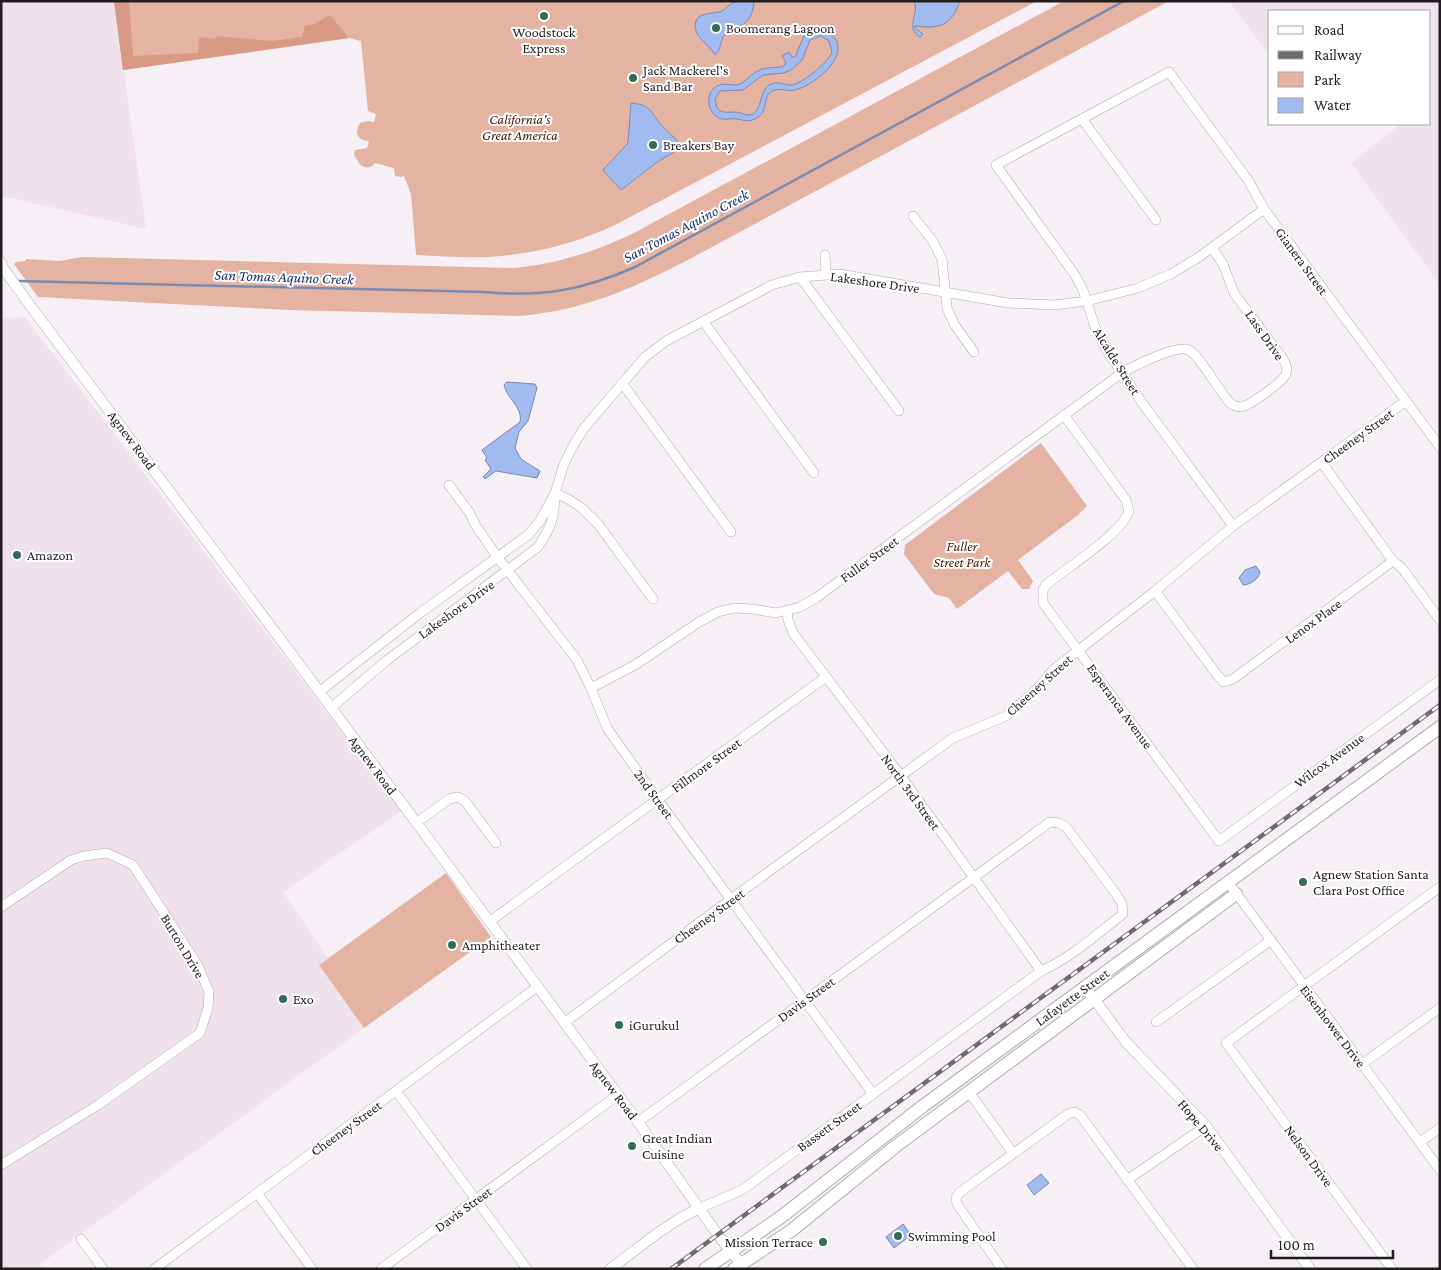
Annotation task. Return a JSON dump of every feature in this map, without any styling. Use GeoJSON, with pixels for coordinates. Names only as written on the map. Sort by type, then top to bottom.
{"type":"FeatureCollection","features":[{"type":"Feature","properties":{"kind":"main road","name":"Lafayette Street"},"geometry":{"type":"LineString","coordinates":[[705,1269],[781,1217],[894,1128],[1440,727]]}},
{"type":"Feature","properties":{"kind":"main road","name":"Lafayette Street"},"geometry":{"type":"LineString","coordinates":[[738,1266],[792,1230],[896,1146],[1236,894]]}},
{"type":"Feature","properties":{"kind":"street","name":"Gianera Street"},"geometry":{"type":"LineString","coordinates":[[1082,119],[1169,72],[1248,180],[1264,209],[1440,447]]}},
{"type":"Feature","properties":{"kind":"street","name":"Alcalde Street"},"geometry":{"type":"LineString","coordinates":[[1082,119],[996,165],[1075,275],[1087,301],[1100,338],[1143,404],[1233,526]]}},
{"type":"Feature","properties":{"kind":"street"},"geometry":{"type":"LineString","coordinates":[[1082,119],[1156,220]]}},
{"type":"Feature","properties":{"kind":"street","name":"Lakeshore Drive"},"geometry":{"type":"LineString","coordinates":[[319,692],[400,628],[528,535],[540,521],[555,493],[564,464],[574,444],[622,383],[655,349],[666,341],[767,287],[800,277],[826,274],[856,276],[1024,304],[1087,301],[1123,292],[1155,281],[1186,266],[1264,209]]}},
{"type":"Feature","properties":{"kind":"street"},"geometry":{"type":"LineString","coordinates":[[912,216],[932,240],[942,259],[947,308],[954,324],[974,352]]}},
{"type":"Feature","properties":{"kind":"street","name":"Lass Drive"},"geometry":{"type":"LineString","coordinates":[[1122,372],[1176,350],[1186,349],[1195,355],[1226,399],[1238,407],[1248,405],[1285,376],[1287,368],[1283,359],[1234,293],[1223,264],[1212,248]]}},
{"type":"Feature","properties":{"kind":"street"},"geometry":{"type":"LineString","coordinates":[[825,255],[826,274]]}},
{"type":"Feature","properties":{"kind":"street","name":"Agnew Road"},"geometry":{"type":"LineString","coordinates":[[2,266],[638,1122],[731,1250],[738,1266]]}},
{"type":"Feature","properties":{"kind":"street"},"geometry":{"type":"LineString","coordinates":[[800,277],[899,411]]}},
{"type":"Feature","properties":{"kind":"street"},"geometry":{"type":"LineString","coordinates":[[703,321],[814,473]]}},
{"type":"Feature","properties":{"kind":"street","name":"Fuller Street"},"geometry":{"type":"LineString","coordinates":[[591,688],[635,665],[699,622],[718,612],[734,608],[776,613],[787,611],[816,598],[1122,372]]}},
{"type":"Feature","properties":{"kind":"street"},"geometry":{"type":"LineString","coordinates":[[622,383],[731,532]]}},
{"type":"Feature","properties":{"kind":"street","name":"Cheeney Street"},"geometry":{"type":"LineString","coordinates":[[564,1023],[953,738],[1006,716],[1037,689],[1054,669],[1156,591],[1233,526],[1406,401]]}},
{"type":"Feature","properties":{"kind":"street","name":"Esperanca Avenue"},"geometry":{"type":"LineString","coordinates":[[1064,415],[1126,500],[1129,511],[1123,522],[1102,542],[1051,580],[1042,590],[1043,603],[1219,841]]}},
{"type":"Feature","properties":{"kind":"street"},"geometry":{"type":"LineString","coordinates":[[1322,463],[1393,561],[1402,568],[1440,620]]}},
{"type":"Feature","properties":{"kind":"street","name":"2nd Street"},"geometry":{"type":"LineString","coordinates":[[449,486],[469,512],[476,526],[498,558],[577,660],[591,688],[607,728],[873,1094]]}},
{"type":"Feature","properties":{"kind":"street"},"geometry":{"type":"LineString","coordinates":[[555,493],[582,508],[598,524],[653,599]]}},
{"type":"Feature","properties":{"kind":"street","name":"Lakeshore Drive"},"geometry":{"type":"LineString","coordinates":[[330,708],[386,661],[538,548],[548,531],[554,515],[555,493]]}},
{"type":"Feature","properties":{"kind":"street","name":"Lenox Place"},"geometry":{"type":"LineString","coordinates":[[1156,591],[1224,682],[1233,679],[1393,561]]}},
{"type":"Feature","properties":{"kind":"street","name":"North 3rd Street"},"geometry":{"type":"LineString","coordinates":[[787,611],[788,620],[794,633],[901,776],[1041,971]]}},
{"type":"Feature","properties":{"kind":"street","name":"Fillmore Street"},"geometry":{"type":"LineString","coordinates":[[489,922],[826,677]]}},
{"type":"Feature","properties":{"kind":"street","name":"Wilcox Avenue"},"geometry":{"type":"LineString","coordinates":[[1219,841],[1440,680]]}},
{"type":"Feature","properties":{"kind":"street"},"geometry":{"type":"LineString","coordinates":[[416,823],[449,799],[458,797],[465,800],[496,843]]}},
{"type":"Feature","properties":{"kind":"street","name":"Davis Street"},"geometry":{"type":"LineString","coordinates":[[638,1122],[1044,826],[1050,822],[1056,822],[1066,827],[1116,894],[1122,904],[1122,914],[1075,951],[1041,971]]}},
{"type":"Feature","properties":{"kind":"street","name":"Burton Drive"},"geometry":{"type":"LineString","coordinates":[[1,907],[71,860],[107,853],[133,865],[197,964],[209,992],[208,1008],[200,1033],[98,1105],[1,1165]]}},
{"type":"Feature","properties":{"kind":"street","name":"Eisenhower Drive"},"geometry":{"type":"LineString","coordinates":[[1228,882],[1440,1170]]}},
{"type":"Feature","properties":{"kind":"street"},"geometry":{"type":"LineString","coordinates":[[1304,986],[1440,887]]}},
{"type":"Feature","properties":{"kind":"street"},"geometry":{"type":"LineString","coordinates":[[1156,1022],[1270,940]]}},
{"type":"Feature","properties":{"kind":"street","name":"Bassett Street"},"geometry":{"type":"LineString","coordinates":[[610,1269],[687,1214],[742,1190],[1041,971]]}},
{"type":"Feature","properties":{"kind":"street","name":"Nelson Drive"},"geometry":{"type":"LineString","coordinates":[[1304,986],[1226,1043],[1392,1269]]}},
{"type":"Feature","properties":{"kind":"street","name":"Cheeney Street"},"geometry":{"type":"LineString","coordinates":[[154,1269],[537,987]]}},
{"type":"Feature","properties":{"kind":"street","name":"Hope Drive"},"geometry":{"type":"LineString","coordinates":[[1085,987],[1126,1042],[1206,1126],[1310,1269]]}},
{"type":"Feature","properties":{"kind":"street"},"geometry":{"type":"LineString","coordinates":[[1362,1064],[1440,1008]]}},
{"type":"Feature","properties":{"kind":"street"},"geometry":{"type":"LineString","coordinates":[[396,1091],[527,1269]]}},
{"type":"Feature","properties":{"kind":"street"},"geometry":{"type":"LineString","coordinates":[[969,1092],[1013,1153]]}},
{"type":"Feature","properties":{"kind":"street","name":"Davis Street"},"geometry":{"type":"LineString","coordinates":[[381,1269],[618,1095]]}},
{"type":"Feature","properties":{"kind":"street"},"geometry":{"type":"LineString","coordinates":[[1002,1269],[957,1204],[956,1198],[959,1193],[1013,1153],[1068,1114],[1074,1112],[1080,1115],[1193,1269]]}},
{"type":"Feature","properties":{"kind":"street"},"geometry":{"type":"LineString","coordinates":[[1127,1180],[1206,1126]]}},
{"type":"Feature","properties":{"kind":"street"},"geometry":{"type":"LineString","coordinates":[[1420,1142],[1440,1128]]}},
{"type":"Feature","properties":{"kind":"street"},"geometry":{"type":"LineString","coordinates":[[257,1193],[312,1269]]}},
{"type":"Feature","properties":{"kind":"street"},"geometry":{"type":"LineString","coordinates":[[81,1239],[103,1269]]}},
{"type":"Feature","properties":{"kind":"shaded area"},"geometry":{"type":"Polygon","coordinates":[[[1,1],[114,1],[146,229],[1,196],[1,1]]]}},
{"type":"Feature","properties":{"kind":"shaded area"},"geometry":{"type":"Polygon","coordinates":[[[114,1],[129,1],[133,56],[198,53],[199,37],[215,39],[216,36],[272,41],[302,37],[305,26],[314,24],[330,15],[349,38],[123,70],[114,1]]]}},
{"type":"Feature","properties":{"kind":"shaded area"},"geometry":{"type":"Polygon","coordinates":[[[1229,1],[1440,1],[1440,285],[1351,163],[1397,125],[1431,125],[1431,10],[1268,10],[1268,53],[1229,1]]]}},
{"type":"Feature","properties":{"kind":"shaded area"},"geometry":{"type":"Polygon","coordinates":[[[25,317],[402,811],[283,892],[328,958],[319,965],[364,1028],[40,1264],[43,1269],[1,1269],[1,318],[25,317]]]}},
{"type":"Feature","properties":{"kind":"green space","name":"California's Great America"},"geometry":{"type":"Polygon","coordinates":[[[114,1],[1037,1],[615,225],[574,241],[545,249],[501,256],[469,257],[416,255],[411,194],[404,176],[395,176],[394,168],[375,163],[371,167],[363,166],[354,155],[355,150],[367,148],[369,141],[359,138],[357,130],[360,123],[374,122],[376,114],[368,111],[361,41],[349,38],[123,70],[114,1]]]}},
{"type":"Feature","properties":{"kind":"green space"},"geometry":{"type":"Polygon","coordinates":[[[1064,1],[1169,1],[686,261],[625,290],[586,304],[520,316],[290,310],[38,297],[14,264],[26,261],[26,259],[59,261],[82,257],[514,268],[560,260],[589,252],[632,234],[1064,1]]]}},
{"type":"Feature","properties":{"kind":"green space","name":"Fuller Street Park"},"geometry":{"type":"Polygon","coordinates":[[[1041,443],[1087,506],[1078,515],[1018,560],[1033,581],[1029,589],[1022,589],[1008,571],[957,609],[949,598],[934,594],[904,554],[905,545],[1041,443]]]}},
{"type":"Feature","properties":{"kind":"green space"},"geometry":{"type":"Polygon","coordinates":[[[446,873],[491,937],[364,1028],[319,965],[446,873]]]}},
{"type":"Feature","properties":{"kind":"water","name":"Boomerang Lagoon"},"geometry":{"type":"Polygon","coordinates":[[[754,1],[752,13],[748,19],[743,25],[725,34],[715,55],[697,34],[696,20],[703,15],[722,11],[733,3],[754,1]]]}},
{"type":"Feature","properties":{"kind":"water"},"geometry":{"type":"Polygon","coordinates":[[[914,1],[960,1],[953,16],[944,24],[931,27],[915,26],[923,34],[920,37],[913,29],[914,1]]]}},
{"type":"Feature","properties":{"kind":"water"},"geometry":{"type":"Polygon","coordinates":[[[820,30],[830,34],[836,40],[837,56],[818,78],[795,90],[778,89],[772,91],[767,97],[762,114],[752,120],[722,119],[714,114],[709,106],[709,96],[714,88],[722,84],[739,84],[761,69],[784,66],[786,62],[782,56],[789,52],[792,57],[795,57],[804,36],[820,30]],[[821,36],[810,40],[802,60],[791,70],[784,73],[763,75],[743,90],[720,91],[715,99],[717,108],[723,112],[752,114],[756,111],[767,87],[771,84],[795,84],[820,67],[832,52],[829,41],[821,36]]]}},
{"type":"Feature","properties":{"kind":"water","name":"Breakers Bay"},"geometry":{"type":"Polygon","coordinates":[[[631,103],[639,104],[649,109],[682,147],[656,163],[621,190],[603,170],[628,143],[631,103]]]}},
{"type":"Feature","properties":{"kind":"water"},"geometry":{"type":"Polygon","coordinates":[[[507,382],[535,384],[537,388],[528,421],[519,432],[515,448],[521,459],[540,471],[537,478],[496,471],[485,479],[483,477],[491,469],[485,460],[487,458],[482,450],[520,422],[517,407],[508,395],[504,385],[507,382]]]}},
{"type":"Feature","properties":{"kind":"water"},"geometry":{"type":"Polygon","coordinates":[[[1256,566],[1260,572],[1258,577],[1251,583],[1243,585],[1239,578],[1245,570],[1256,566]]]}},
{"type":"Feature","properties":{"kind":"water"},"geometry":{"type":"Polygon","coordinates":[[[1041,1174],[1049,1183],[1034,1195],[1027,1185],[1041,1174]]]}},
{"type":"Feature","properties":{"kind":"water","name":"Swimming Pool"},"geometry":{"type":"Polygon","coordinates":[[[903,1224],[911,1235],[894,1248],[886,1237],[903,1224]]]}},
{"type":"Feature","properties":{"kind":"waterway","name":"San Tomas Aquino Creek"},"geometry":{"type":"LineString","coordinates":[[18,281],[524,294],[579,287],[635,267],[1124,1]]}},
{"type":"Feature","properties":{"kind":"railway"},"geometry":{"type":"LineString","coordinates":[[671,1269],[1440,705]]}},
{"type":"Feature","properties":{"kind":"place","name":"Woodstock Express"},"geometry":{"type":"Point","coordinates":[544,16]}},
{"type":"Feature","properties":{"kind":"place","name":"Boomerang Lagoon"},"geometry":{"type":"Point","coordinates":[716,28]}},
{"type":"Feature","properties":{"kind":"place","name":"Jack Mackerel's Sand Bar"},"geometry":{"type":"Point","coordinates":[633,78]}},
{"type":"Feature","properties":{"kind":"place","name":"Breakers Bay"},"geometry":{"type":"Point","coordinates":[653,145]}},
{"type":"Feature","properties":{"kind":"place","name":"Amazon"},"geometry":{"type":"Point","coordinates":[17,555]}},
{"type":"Feature","properties":{"kind":"place","name":"Agnew Station Santa Clara Post Office"},"geometry":{"type":"Point","coordinates":[1303,882]}},
{"type":"Feature","properties":{"kind":"place","name":"Amphitheater"},"geometry":{"type":"Point","coordinates":[452,945]}},
{"type":"Feature","properties":{"kind":"place","name":"Exo"},"geometry":{"type":"Point","coordinates":[283,999]}},
{"type":"Feature","properties":{"kind":"place","name":"iGurukul"},"geometry":{"type":"Point","coordinates":[619,1025]}},
{"type":"Feature","properties":{"kind":"place","name":"Great Indian Cuisine"},"geometry":{"type":"Point","coordinates":[632,1146]}},
{"type":"Feature","properties":{"kind":"place","name":"Swimming Pool"},"geometry":{"type":"Point","coordinates":[898,1236]}},
{"type":"Feature","properties":{"kind":"place","name":"Mission Terrace"},"geometry":{"type":"Point","coordinates":[823,1242]}}]}
